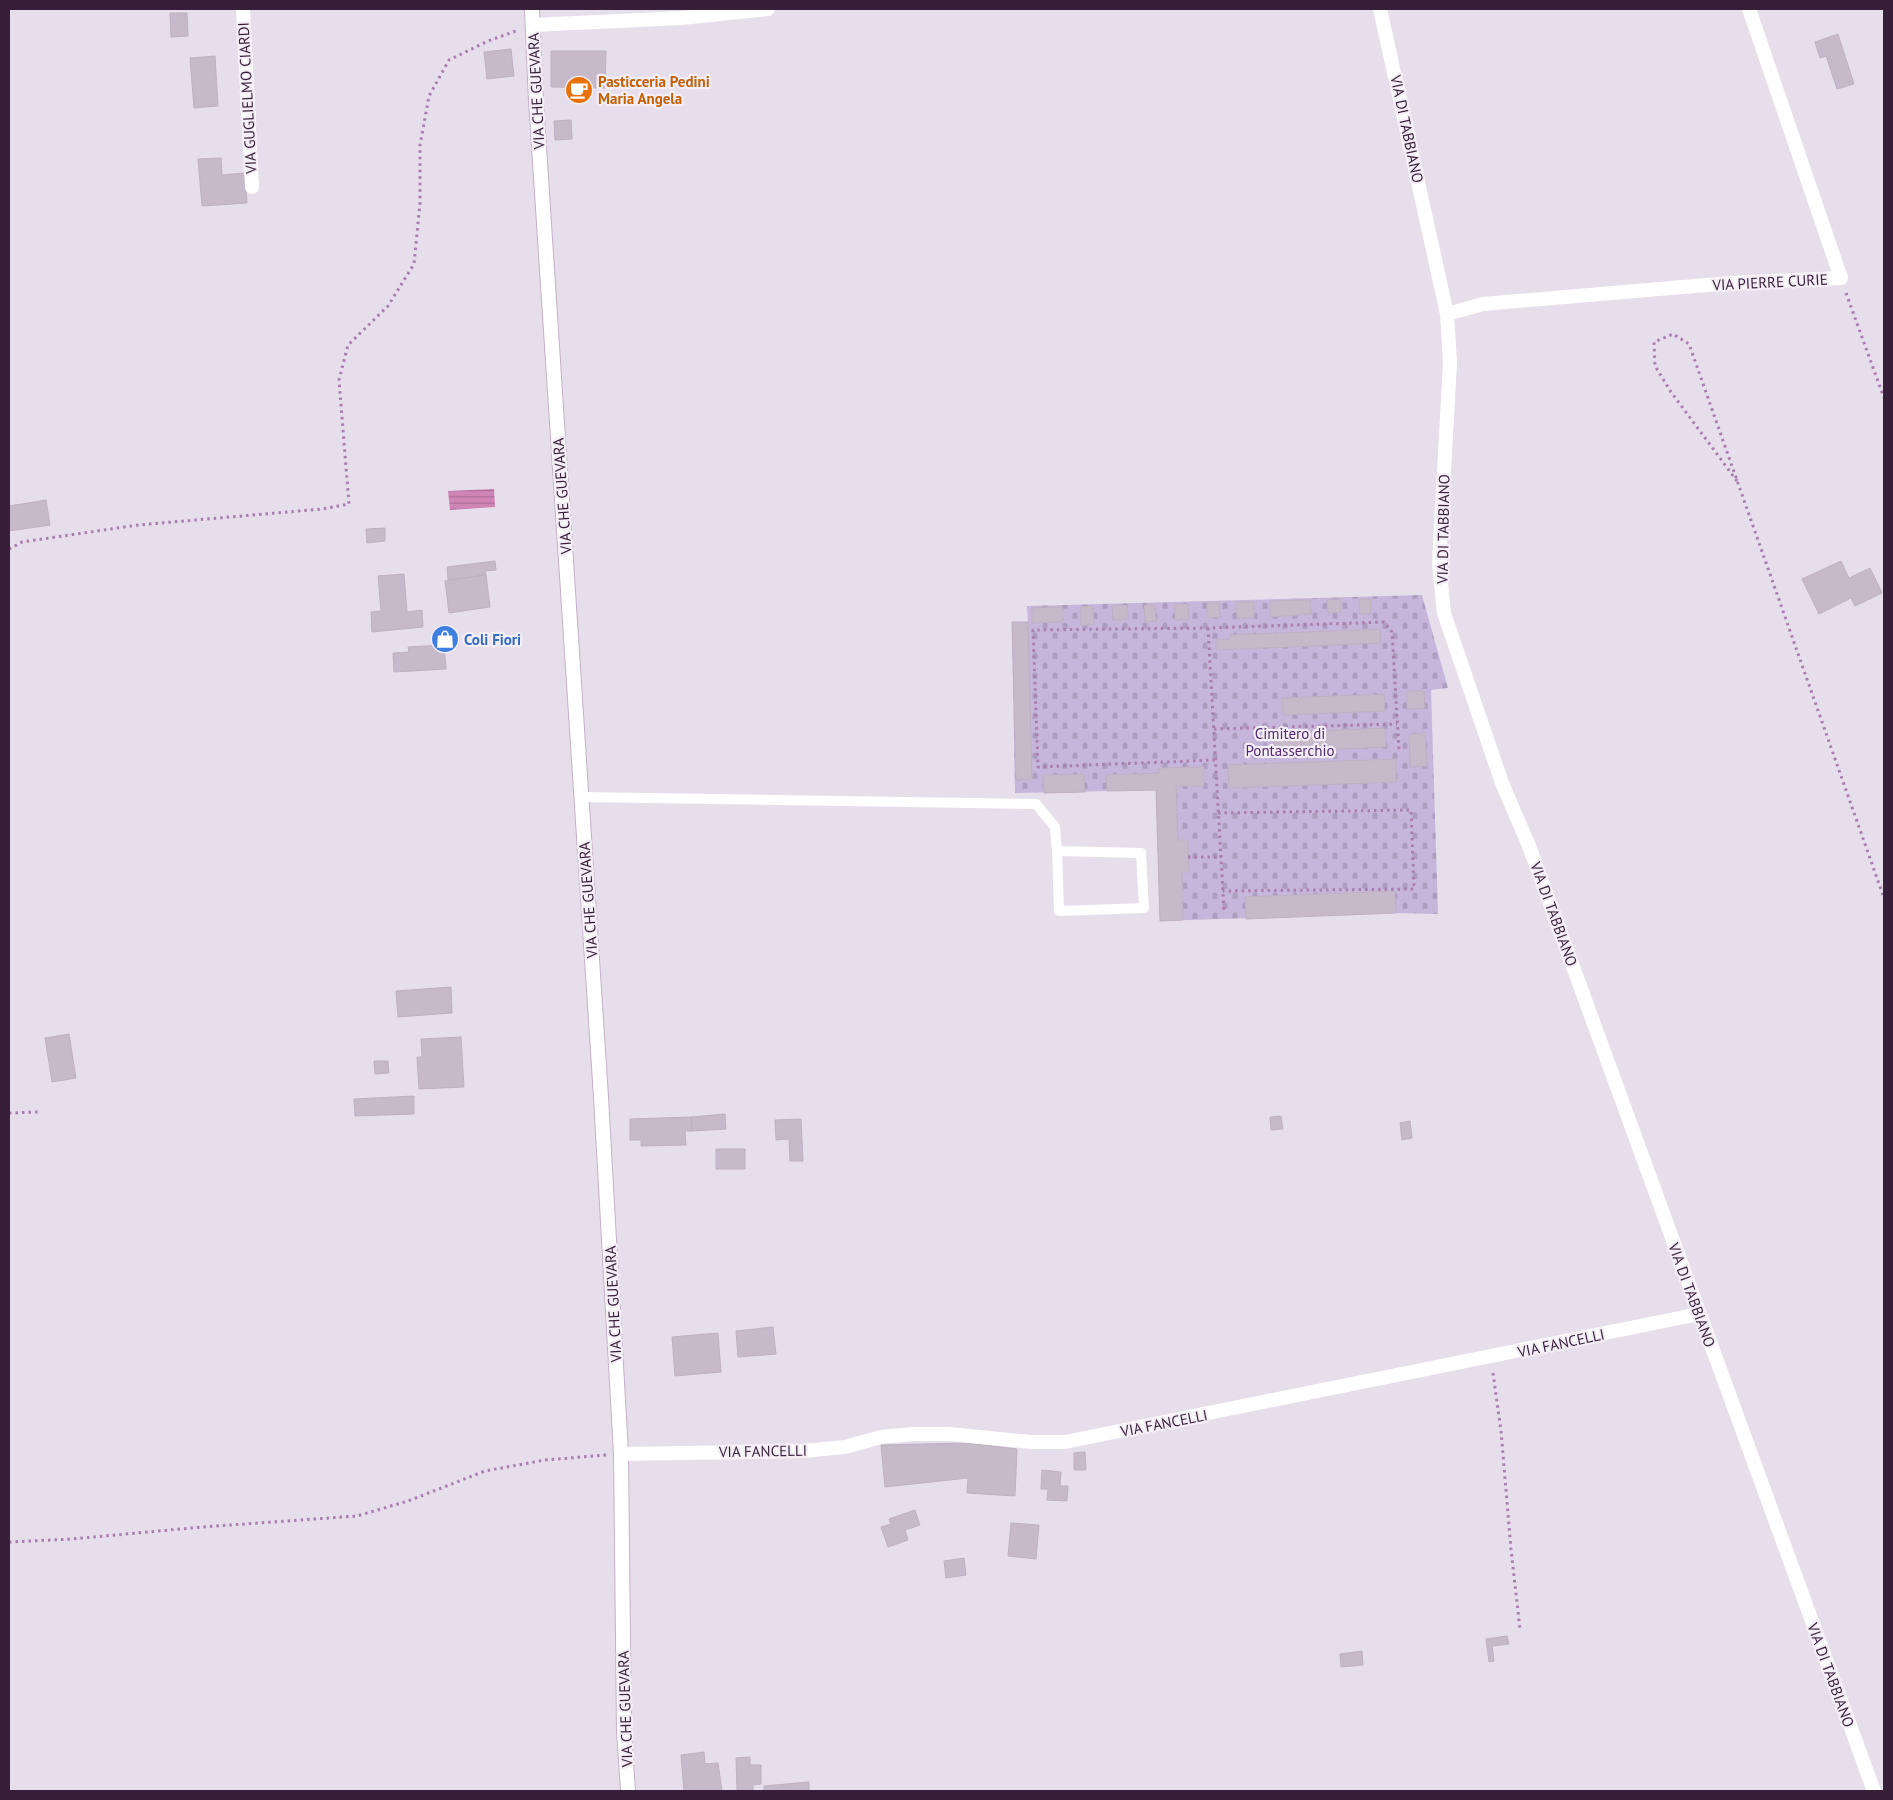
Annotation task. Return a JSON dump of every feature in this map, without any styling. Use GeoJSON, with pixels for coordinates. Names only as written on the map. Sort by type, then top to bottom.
{"type":"FeatureCollection","features":[{"type":"Feature","properties":{"kind":"street","name":"VIA GUGLIELMO CIARDI"},"geometry":{"type":"LineString","coordinates":[[242,9],[252,187]]}},
{"type":"Feature","properties":{"kind":"street","name":"VIA CHE GUEVARA"},"geometry":{"type":"LineString","coordinates":[[532,9],[536,100],[582,797],[622,1454],[624,1730],[628,1791]]}},
{"type":"Feature","properties":{"kind":"street"},"geometry":{"type":"LineString","coordinates":[[533,25],[682,18],[768,9]]}},
{"type":"Feature","properties":{"kind":"street","name":"VIA DI TABBIANO"},"geometry":{"type":"LineString","coordinates":[[1380,9],[1447,314],[1450,362],[1439,563],[1444,613],[1502,783],[1529,846],[1874,1791]]}},
{"type":"Feature","properties":{"kind":"street","name":"VIA PIERRE CURIE"},"geometry":{"type":"LineString","coordinates":[[1447,314],[1483,304],[1730,283],[1841,278],[1749,9]]}},
{"type":"Feature","properties":{"kind":"street","name":"VIA FANCELLI"},"geometry":{"type":"LineString","coordinates":[[622,1454],[803,1451],[844,1447],[881,1438],[913,1434],[949,1434],[1031,1442],[1065,1442],[1490,1358],[1699,1314]]}},
{"type":"Feature","properties":{"kind":"lane"},"geometry":{"type":"LineString","coordinates":[[582,797],[1036,804],[1055,827],[1059,911],[1144,908],[1141,852],[1057,852]]}},
{"type":"Feature","properties":{"kind":"path"},"geometry":{"type":"LineString","coordinates":[[9,549],[22,542],[138,525],[322,509],[350,504],[339,380],[348,345],[388,306],[414,264],[420,203],[420,145],[429,96],[449,60],[488,41],[533,25]]}},
{"type":"Feature","properties":{"kind":"path"},"geometry":{"type":"LineString","coordinates":[[1841,278],[1884,398]]}},
{"type":"Feature","properties":{"kind":"path"},"geometry":{"type":"LineString","coordinates":[[1737,481],[1671,392],[1655,366],[1654,342],[1673,334],[1689,344],[1884,898]]}},
{"type":"Feature","properties":{"kind":"path"},"geometry":{"type":"LineString","coordinates":[[1216,760],[1038,767],[1033,630],[1208,628],[1384,622],[1392,632],[1398,750]]}},
{"type":"Feature","properties":{"kind":"path"},"geometry":{"type":"LineString","coordinates":[[1208,628],[1224,912]]}},
{"type":"Feature","properties":{"kind":"path"},"geometry":{"type":"LineString","coordinates":[[1214,729],[1397,724]]}},
{"type":"Feature","properties":{"kind":"path"},"geometry":{"type":"LineString","coordinates":[[1218,813],[1411,810],[1414,889],[1223,891]]}},
{"type":"Feature","properties":{"kind":"path"},"geometry":{"type":"LineString","coordinates":[[1188,857],[1221,857]]}},
{"type":"Feature","properties":{"kind":"path"},"geometry":{"type":"LineString","coordinates":[[9,1113],[38,1112]]}},
{"type":"Feature","properties":{"kind":"path"},"geometry":{"type":"LineString","coordinates":[[1490,1358],[1500,1414],[1511,1549],[1520,1629]]}},
{"type":"Feature","properties":{"kind":"path"},"geometry":{"type":"LineString","coordinates":[[9,1542],[72,1539],[202,1527],[357,1516],[408,1501],[485,1471],[545,1460],[622,1454]]}},
{"type":"Feature","properties":{"kind":"green space","name":"Cimitero di Pontasserchio"},"geometry":{"type":"Polygon","coordinates":[[[1422,595],[1448,688],[1431,690],[1438,914],[1396,913],[1160,921],[1156,790],[1015,793],[1012,622],[1028,622],[1027,606],[1422,595]]]}},
{"type":"Feature","properties":{"kind":"shaded area"},"geometry":{"type":"Polygon","coordinates":[[[494,489],[495,507],[450,510],[448,491],[494,489]]]}},
{"type":"Feature","properties":{"kind":"building"},"geometry":{"type":"Polygon","coordinates":[[[170,13],[187,13],[188,36],[171,37],[170,13]]]}},
{"type":"Feature","properties":{"kind":"building"},"geometry":{"type":"Polygon","coordinates":[[[1838,34],[1854,84],[1837,89],[1826,56],[1820,58],[1815,42],[1838,34]]]}},
{"type":"Feature","properties":{"kind":"building"},"geometry":{"type":"Polygon","coordinates":[[[511,49],[514,76],[487,79],[484,52],[511,49]]]}},
{"type":"Feature","properties":{"kind":"building"},"geometry":{"type":"Polygon","coordinates":[[[551,51],[606,51],[605,88],[551,87],[551,51]]]}},
{"type":"Feature","properties":{"kind":"building"},"geometry":{"type":"Polygon","coordinates":[[[215,56],[218,106],[194,108],[190,58],[215,56]]]}},
{"type":"Feature","properties":{"kind":"building"},"geometry":{"type":"Polygon","coordinates":[[[571,120],[572,139],[555,140],[554,121],[571,120]]]}},
{"type":"Feature","properties":{"kind":"building"},"geometry":{"type":"Polygon","coordinates":[[[221,158],[222,175],[245,173],[247,203],[202,206],[198,159],[221,158]]]}},
{"type":"Feature","properties":{"kind":"building"},"geometry":{"type":"Polygon","coordinates":[[[46,500],[50,525],[9,531],[9,506],[46,500]]]}},
{"type":"Feature","properties":{"kind":"building"},"geometry":{"type":"Polygon","coordinates":[[[385,528],[385,541],[367,543],[366,529],[385,528]]]}},
{"type":"Feature","properties":{"kind":"building"},"geometry":{"type":"Polygon","coordinates":[[[495,561],[496,570],[485,571],[486,575],[448,580],[447,567],[495,561]]]}},
{"type":"Feature","properties":{"kind":"building"},"geometry":{"type":"Polygon","coordinates":[[[1841,561],[1849,578],[1870,568],[1882,593],[1855,606],[1851,598],[1819,614],[1802,579],[1841,561]]]}},
{"type":"Feature","properties":{"kind":"building"},"geometry":{"type":"Polygon","coordinates":[[[404,574],[407,612],[422,610],[423,627],[372,632],[371,612],[381,611],[378,576],[404,574]]]}},
{"type":"Feature","properties":{"kind":"building"},"geometry":{"type":"Polygon","coordinates":[[[486,575],[490,607],[449,613],[445,581],[486,575]]]}},
{"type":"Feature","properties":{"kind":"building"},"geometry":{"type":"Polygon","coordinates":[[[1341,599],[1341,612],[1328,613],[1327,600],[1341,599]]]}},
{"type":"Feature","properties":{"kind":"building"},"geometry":{"type":"Polygon","coordinates":[[[1359,599],[1371,599],[1371,614],[1360,614],[1359,599]]]}},
{"type":"Feature","properties":{"kind":"building"},"geometry":{"type":"Polygon","coordinates":[[[1310,600],[1311,614],[1270,617],[1270,601],[1310,600]]]}},
{"type":"Feature","properties":{"kind":"building"},"geometry":{"type":"Polygon","coordinates":[[[1236,602],[1254,602],[1254,618],[1237,618],[1236,602]]]}},
{"type":"Feature","properties":{"kind":"building"},"geometry":{"type":"Polygon","coordinates":[[[1207,603],[1219,603],[1220,617],[1207,618],[1207,603]]]}},
{"type":"Feature","properties":{"kind":"building"},"geometry":{"type":"Polygon","coordinates":[[[1175,604],[1188,604],[1189,619],[1175,620],[1175,604]]]}},
{"type":"Feature","properties":{"kind":"building"},"geometry":{"type":"Polygon","coordinates":[[[1127,605],[1127,619],[1113,620],[1112,606],[1127,605]]]}},
{"type":"Feature","properties":{"kind":"building"},"geometry":{"type":"Polygon","coordinates":[[[1144,605],[1155,605],[1156,621],[1145,622],[1144,605]]]}},
{"type":"Feature","properties":{"kind":"building"},"geometry":{"type":"Polygon","coordinates":[[[1093,606],[1094,624],[1081,626],[1080,607],[1093,606]]]}},
{"type":"Feature","properties":{"kind":"building"},"geometry":{"type":"Polygon","coordinates":[[[1062,607],[1063,622],[1032,623],[1032,608],[1062,607]]]}},
{"type":"Feature","properties":{"kind":"building"},"geometry":{"type":"Polygon","coordinates":[[[1012,622],[1028,622],[1032,779],[1016,780],[1012,622]]]}},
{"type":"Feature","properties":{"kind":"building"},"geometry":{"type":"Polygon","coordinates":[[[1380,629],[1381,643],[1216,650],[1216,640],[1230,639],[1230,635],[1380,629]]]}},
{"type":"Feature","properties":{"kind":"building"},"geometry":{"type":"Polygon","coordinates":[[[444,645],[446,669],[394,672],[393,653],[409,652],[408,647],[444,645]]]}},
{"type":"Feature","properties":{"kind":"building"},"geometry":{"type":"Polygon","coordinates":[[[1407,691],[1424,691],[1425,708],[1407,709],[1407,691]]]}},
{"type":"Feature","properties":{"kind":"building"},"geometry":{"type":"Polygon","coordinates":[[[1384,694],[1385,711],[1283,715],[1282,698],[1384,694]]]}},
{"type":"Feature","properties":{"kind":"building"},"geometry":{"type":"Polygon","coordinates":[[[1385,728],[1386,747],[1275,752],[1274,733],[1385,728]]]}},
{"type":"Feature","properties":{"kind":"building"},"geometry":{"type":"Polygon","coordinates":[[[1425,733],[1427,766],[1410,767],[1409,734],[1425,733]]]}},
{"type":"Feature","properties":{"kind":"building"},"geometry":{"type":"Polygon","coordinates":[[[1396,759],[1396,782],[1229,788],[1228,765],[1396,759]]]}},
{"type":"Feature","properties":{"kind":"building"},"geometry":{"type":"Polygon","coordinates":[[[1204,767],[1204,786],[1176,786],[1178,840],[1188,840],[1189,872],[1182,872],[1183,920],[1160,921],[1156,790],[1107,791],[1106,775],[1159,773],[1159,768],[1204,767]]]}},
{"type":"Feature","properties":{"kind":"building"},"geometry":{"type":"Polygon","coordinates":[[[1084,774],[1085,792],[1044,793],[1043,775],[1084,774]]]}},
{"type":"Feature","properties":{"kind":"building"},"geometry":{"type":"Polygon","coordinates":[[[1395,891],[1396,913],[1246,919],[1245,897],[1395,891]]]}},
{"type":"Feature","properties":{"kind":"building"},"geometry":{"type":"Polygon","coordinates":[[[451,987],[452,1013],[398,1017],[396,991],[451,987]]]}},
{"type":"Feature","properties":{"kind":"building"},"geometry":{"type":"Polygon","coordinates":[[[69,1034],[76,1078],[52,1082],[45,1038],[69,1034]]]}},
{"type":"Feature","properties":{"kind":"building"},"geometry":{"type":"Polygon","coordinates":[[[461,1037],[464,1087],[419,1089],[417,1057],[422,1057],[421,1039],[461,1037]]]}},
{"type":"Feature","properties":{"kind":"building"},"geometry":{"type":"Polygon","coordinates":[[[374,1061],[388,1061],[389,1073],[375,1074],[374,1061]]]}},
{"type":"Feature","properties":{"kind":"building"},"geometry":{"type":"Polygon","coordinates":[[[414,1096],[414,1114],[355,1116],[354,1099],[414,1096]]]}},
{"type":"Feature","properties":{"kind":"building"},"geometry":{"type":"Polygon","coordinates":[[[725,1114],[726,1129],[692,1131],[691,1117],[725,1114]]]}},
{"type":"Feature","properties":{"kind":"building"},"geometry":{"type":"Polygon","coordinates":[[[1281,1116],[1283,1129],[1271,1130],[1270,1117],[1281,1116]]]}},
{"type":"Feature","properties":{"kind":"building"},"geometry":{"type":"Polygon","coordinates":[[[691,1117],[692,1131],[685,1131],[686,1145],[641,1146],[641,1140],[630,1140],[630,1119],[691,1117]]]}},
{"type":"Feature","properties":{"kind":"building"},"geometry":{"type":"Polygon","coordinates":[[[801,1119],[803,1161],[790,1161],[789,1139],[776,1140],[775,1120],[801,1119]]]}},
{"type":"Feature","properties":{"kind":"building"},"geometry":{"type":"Polygon","coordinates":[[[1410,1121],[1412,1138],[1402,1140],[1400,1123],[1410,1121]]]}},
{"type":"Feature","properties":{"kind":"building"},"geometry":{"type":"Polygon","coordinates":[[[716,1149],[745,1149],[745,1169],[716,1169],[716,1149]]]}},
{"type":"Feature","properties":{"kind":"building"},"geometry":{"type":"Polygon","coordinates":[[[773,1327],[776,1354],[738,1357],[736,1331],[773,1327]]]}},
{"type":"Feature","properties":{"kind":"building"},"geometry":{"type":"Polygon","coordinates":[[[718,1333],[721,1372],[675,1376],[672,1337],[718,1333]]]}},
{"type":"Feature","properties":{"kind":"building"},"geometry":{"type":"Polygon","coordinates":[[[967,1443],[1017,1449],[1015,1496],[967,1493],[968,1478],[885,1487],[881,1445],[967,1443]]]}},
{"type":"Feature","properties":{"kind":"building"},"geometry":{"type":"Polygon","coordinates":[[[1085,1452],[1086,1470],[1074,1470],[1074,1453],[1085,1452]]]}},
{"type":"Feature","properties":{"kind":"building"},"geometry":{"type":"Polygon","coordinates":[[[1042,1470],[1061,1472],[1060,1486],[1068,1486],[1067,1501],[1047,1500],[1048,1489],[1041,1489],[1042,1470]]]}},
{"type":"Feature","properties":{"kind":"building"},"geometry":{"type":"Polygon","coordinates":[[[915,1510],[920,1525],[905,1530],[908,1540],[888,1547],[881,1527],[891,1524],[889,1519],[915,1510]]]}},
{"type":"Feature","properties":{"kind":"building"},"geometry":{"type":"Polygon","coordinates":[[[1011,1523],[1039,1525],[1036,1559],[1008,1556],[1011,1523]]]}},
{"type":"Feature","properties":{"kind":"building"},"geometry":{"type":"Polygon","coordinates":[[[964,1558],[966,1575],[946,1578],[944,1561],[964,1558]]]}},
{"type":"Feature","properties":{"kind":"building"},"geometry":{"type":"Polygon","coordinates":[[[1507,1636],[1509,1644],[1492,1646],[1494,1661],[1489,1662],[1486,1639],[1507,1636]]]}},
{"type":"Feature","properties":{"kind":"building"},"geometry":{"type":"Polygon","coordinates":[[[1362,1651],[1363,1665],[1341,1667],[1340,1654],[1362,1651]]]}},
{"type":"Feature","properties":{"kind":"building"},"geometry":{"type":"Polygon","coordinates":[[[704,1752],[705,1764],[718,1763],[722,1791],[684,1791],[681,1755],[704,1752]]]}},
{"type":"Feature","properties":{"kind":"building"},"geometry":{"type":"Polygon","coordinates":[[[750,1757],[750,1765],[761,1765],[761,1784],[753,1785],[753,1791],[737,1791],[736,1758],[750,1757]]]}},
{"type":"Feature","properties":{"kind":"building"},"geometry":{"type":"Polygon","coordinates":[[[809,1782],[809,1791],[764,1791],[764,1786],[809,1782]]]}},
{"type":"Feature","properties":{"kind":"place","name":"Pasticceria Pedini Maria Angela"},"geometry":{"type":"Point","coordinates":[579,90]}},
{"type":"Feature","properties":{"kind":"place","name":"Coli Fiori"},"geometry":{"type":"Point","coordinates":[445,639]}}]}
